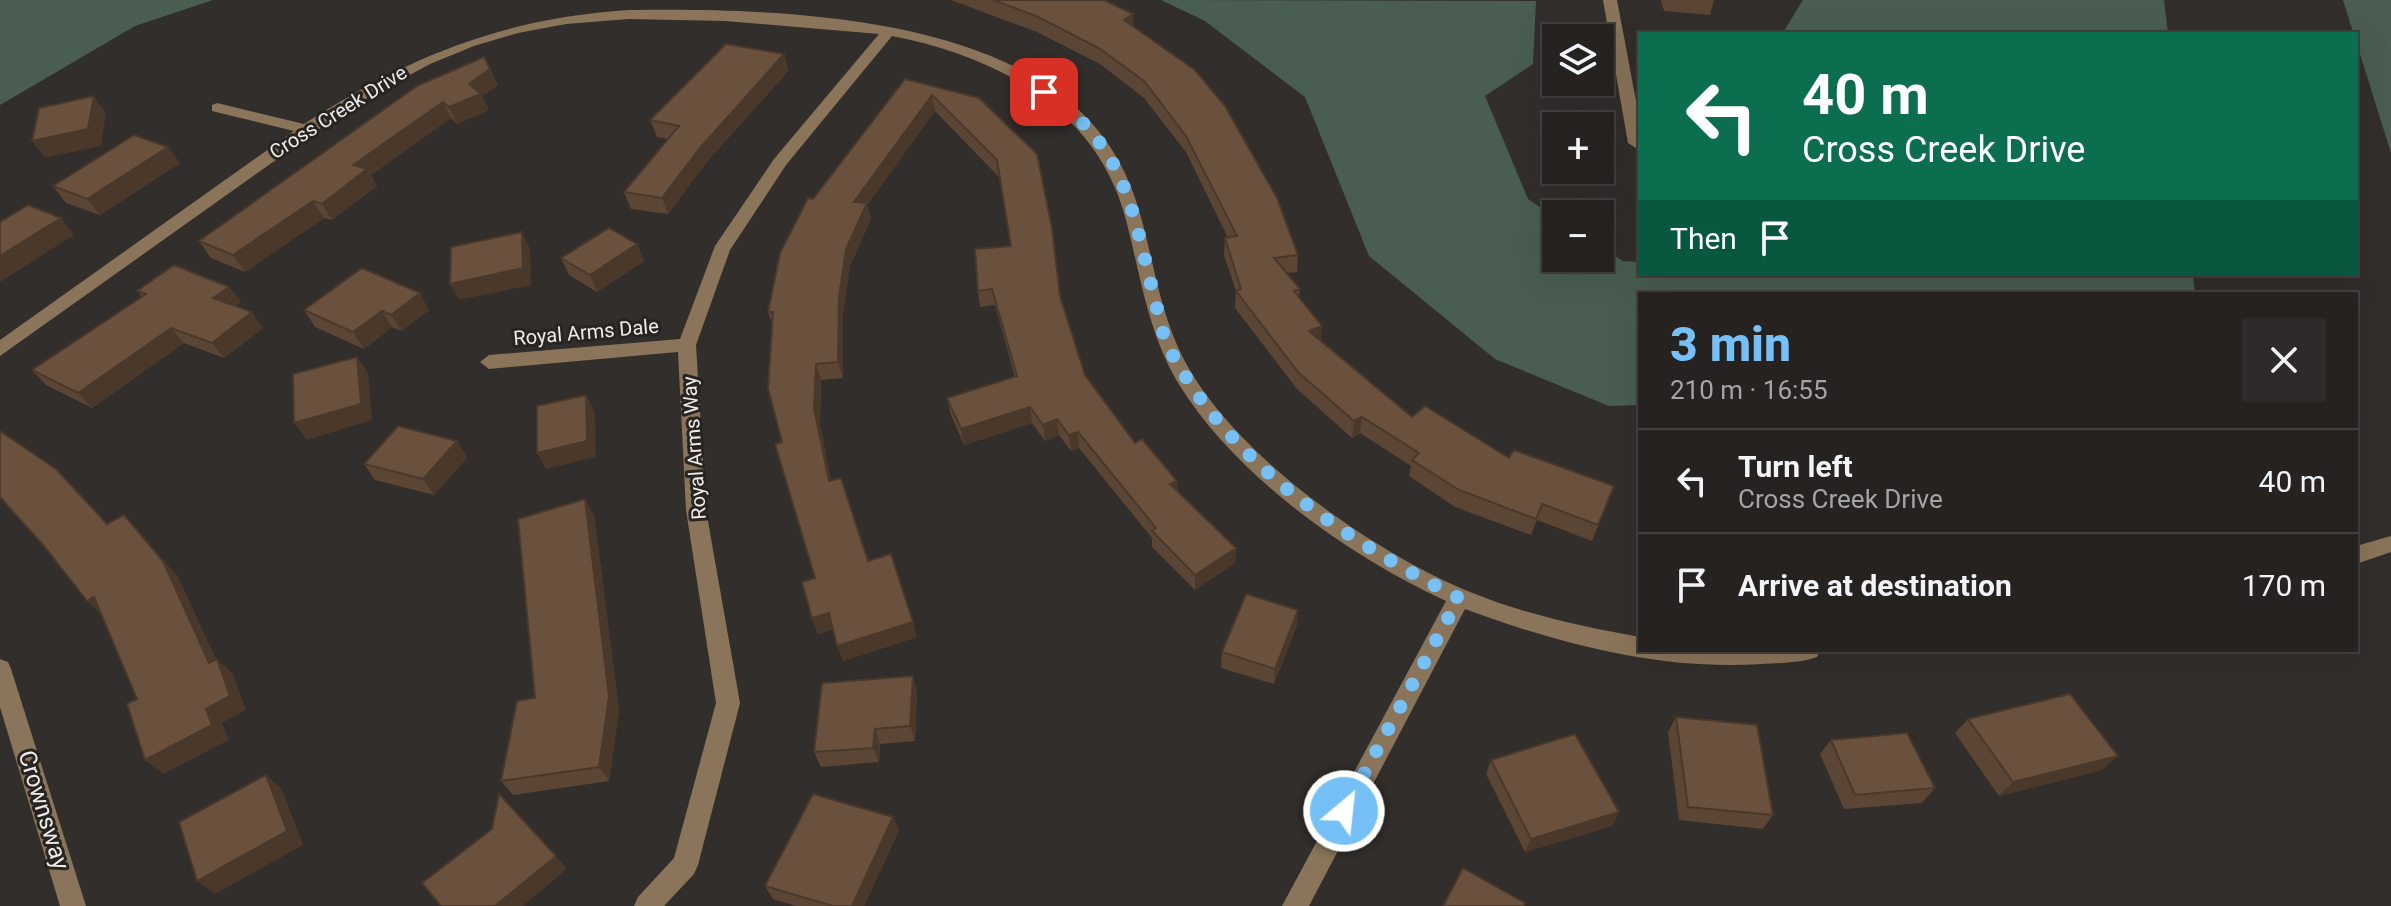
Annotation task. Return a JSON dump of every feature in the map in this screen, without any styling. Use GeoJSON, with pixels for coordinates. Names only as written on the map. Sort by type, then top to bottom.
{"type":"FeatureCollection","features":[{"type":"Feature","properties":{"kind":"street"},"geometry":{"type":"LineString","coordinates":[[742,18],[755,0]]}},
{"type":"Feature","properties":{"kind":"street"},"geometry":{"type":"LineString","coordinates":[[1610,0],[1636,143]]}},
{"type":"Feature","properties":{"kind":"street","name":"Cross Creek Drive"},"geometry":{"type":"LineString","coordinates":[[0,349],[306,129],[382,79],[431,56],[491,35],[567,19],[629,14],[742,18],[889,31],[994,64],[1061,103],[1084,124],[1123,178],[1168,347],[1196,392],[1236,443],[1291,493],[1387,561],[1459,598],[1534,623],[1638,647]]}},
{"type":"Feature","properties":{"kind":"street","name":"Royal Arms Way"},"geometry":{"type":"LineString","coordinates":[[647,906],[685,865],[728,703],[696,510],[687,345],[721,250],[780,162],[889,31]]}},
{"type":"Feature","properties":{"kind":"street"},"geometry":{"type":"LineString","coordinates":[[217,108],[306,129]]}},
{"type":"Feature","properties":{"kind":"street","name":"Royal Arms Dale"},"geometry":{"type":"LineString","coordinates":[[489,362],[687,345]]}},
{"type":"Feature","properties":{"kind":"street"},"geometry":{"type":"LineString","coordinates":[[2358,554],[2391,544]]}},
{"type":"Feature","properties":{"kind":"street"},"geometry":{"type":"LineString","coordinates":[[1295,906],[1459,598]]}},
{"type":"Feature","properties":{"kind":"street"},"geometry":{"type":"LineString","coordinates":[[1665,652],[1711,656],[1791,652]]}},
{"type":"Feature","properties":{"kind":"street","name":"Crownsway"},"geometry":{"type":"LineString","coordinates":[[0,669],[73,906]]}},
{"type":"Feature","properties":{"kind":"green space"},"geometry":{"type":"Polygon","coordinates":[[[0,0],[213,0],[135,26],[0,105],[0,0]]]}},
{"type":"Feature","properties":{"kind":"green space"},"geometry":{"type":"Polygon","coordinates":[[[1161,0],[1536,1],[1533,64],[1485,96],[1528,199],[1542,208],[1542,272],[1614,272],[1614,255],[1623,261],[1638,262],[1638,276],[2193,276],[2195,292],[1638,292],[1638,405],[1609,406],[1495,359],[1369,256],[1305,97],[1205,21],[1161,0]]]}},
{"type":"Feature","properties":{"kind":"green space"},"geometry":{"type":"Polygon","coordinates":[[[1803,0],[2164,0],[2168,32],[1783,32],[1803,0]]]}},
{"type":"Feature","properties":{"kind":"green space"},"geometry":{"type":"Polygon","coordinates":[[[2343,0],[2391,0],[2391,153],[2358,48],[2358,32],[2353,32],[2343,0]]]}},
{"type":"Feature","properties":{"kind":"building"},"geometry":{"type":"Polygon","coordinates":[[[993,0],[1104,0],[1133,14],[1124,20],[1195,70],[1225,106],[1277,198],[1298,255],[1274,258],[1300,289],[1294,291],[1322,326],[1309,331],[1412,417],[1425,406],[1509,458],[1514,450],[1614,486],[1598,525],[1542,504],[1536,519],[1459,490],[1412,460],[1419,453],[1362,417],[1354,421],[1298,372],[1236,291],[1241,289],[1225,238],[1237,236],[1186,136],[1144,81],[1099,48],[1036,16],[993,0]]]}},
{"type":"Feature","properties":{"kind":"building"},"geometry":{"type":"Polygon","coordinates":[[[726,44],[784,54],[700,148],[662,198],[624,192],[679,126],[650,120],[726,44]]]}},
{"type":"Feature","properties":{"kind":"building"},"geometry":{"type":"Polygon","coordinates":[[[484,57],[490,69],[469,84],[481,94],[449,107],[443,102],[353,165],[367,169],[322,204],[313,201],[233,255],[199,241],[417,86],[484,57]]]}},
{"type":"Feature","properties":{"kind":"building"},"geometry":{"type":"Polygon","coordinates":[[[905,79],[979,98],[1037,154],[1052,228],[1060,296],[1085,375],[1135,443],[1142,439],[1177,481],[1170,484],[1236,548],[1195,575],[1152,531],[1156,528],[1078,432],[1069,435],[1057,419],[1043,425],[1030,407],[961,429],[947,398],[1017,376],[992,289],[978,291],[975,249],[1011,246],[997,160],[932,95],[854,202],[867,203],[846,249],[839,297],[838,362],[816,364],[814,408],[829,481],[841,478],[868,561],[891,554],[913,622],[837,646],[829,613],[812,618],[802,582],[815,578],[775,444],[782,442],[768,388],[773,312],[768,312],[780,253],[808,198],[813,199],[905,79]]]}},
{"type":"Feature","properties":{"kind":"building"},"geometry":{"type":"Polygon","coordinates":[[[94,96],[88,129],[32,141],[39,108],[94,96]]]}},
{"type":"Feature","properties":{"kind":"building"},"geometry":{"type":"Polygon","coordinates":[[[134,135],[168,147],[87,199],[53,186],[134,135]]]}},
{"type":"Feature","properties":{"kind":"building"},"geometry":{"type":"Polygon","coordinates":[[[28,205],[61,218],[0,256],[0,222],[28,205]]]}},
{"type":"Feature","properties":{"kind":"building"},"geometry":{"type":"Polygon","coordinates":[[[609,228],[637,244],[590,275],[561,258],[609,228]]]}},
{"type":"Feature","properties":{"kind":"building"},"geometry":{"type":"Polygon","coordinates":[[[522,232],[523,268],[450,284],[451,247],[522,232]]]}},
{"type":"Feature","properties":{"kind":"building"},"geometry":{"type":"Polygon","coordinates":[[[174,265],[229,287],[213,298],[252,312],[212,343],[171,328],[78,393],[32,370],[146,294],[137,291],[174,265]]]}},
{"type":"Feature","properties":{"kind":"building"},"geometry":{"type":"Polygon","coordinates":[[[362,268],[420,293],[391,315],[382,311],[353,332],[304,310],[362,268]]]}},
{"type":"Feature","properties":{"kind":"building"},"geometry":{"type":"Polygon","coordinates":[[[357,357],[361,404],[294,423],[293,374],[357,357]]]}},
{"type":"Feature","properties":{"kind":"building"},"geometry":{"type":"Polygon","coordinates":[[[586,395],[587,441],[537,453],[537,406],[586,395]]]}},
{"type":"Feature","properties":{"kind":"building"},"geometry":{"type":"Polygon","coordinates":[[[398,426],[457,441],[423,479],[364,464],[398,426]]]}},
{"type":"Feature","properties":{"kind":"building"},"geometry":{"type":"Polygon","coordinates":[[[0,431],[56,469],[107,524],[124,515],[163,561],[209,663],[217,659],[230,696],[206,709],[212,725],[145,760],[127,704],[137,699],[94,597],[87,601],[0,497],[0,431]]]}},
{"type":"Feature","properties":{"kind":"building"},"geometry":{"type":"Polygon","coordinates":[[[585,499],[609,696],[599,767],[501,781],[517,701],[535,698],[518,519],[585,499]]]}},
{"type":"Feature","properties":{"kind":"building"},"geometry":{"type":"Polygon","coordinates":[[[1246,594],[1298,610],[1275,669],[1222,652],[1246,594]]]}},
{"type":"Feature","properties":{"kind":"building"},"geometry":{"type":"Polygon","coordinates":[[[913,676],[910,726],[875,729],[873,748],[814,752],[822,683],[913,676]]]}},
{"type":"Feature","properties":{"kind":"building"},"geometry":{"type":"Polygon","coordinates":[[[2070,694],[2118,756],[2013,782],[1968,719],[2070,694]]]}},
{"type":"Feature","properties":{"kind":"building"},"geometry":{"type":"Polygon","coordinates":[[[1676,717],[1757,725],[1773,815],[1688,807],[1676,717]]]}},
{"type":"Feature","properties":{"kind":"building"},"geometry":{"type":"Polygon","coordinates":[[[1907,733],[1935,788],[1855,795],[1831,740],[1907,733]]]}},
{"type":"Feature","properties":{"kind":"building"},"geometry":{"type":"Polygon","coordinates":[[[1575,734],[1619,812],[1531,839],[1491,760],[1575,734]]]}},
{"type":"Feature","properties":{"kind":"building"},"geometry":{"type":"Polygon","coordinates":[[[266,775],[287,831],[197,881],[179,822],[266,775]]]}},
{"type":"Feature","properties":{"kind":"building"},"geometry":{"type":"Polygon","coordinates":[[[499,794],[556,856],[495,906],[441,906],[422,883],[492,829],[499,794]]]}},
{"type":"Feature","properties":{"kind":"building"},"geometry":{"type":"Polygon","coordinates":[[[813,794],[893,817],[852,906],[833,906],[765,886],[813,794]]]}},
{"type":"Feature","properties":{"kind":"building"},"geometry":{"type":"Polygon","coordinates":[[[1463,868],[1525,903],[1524,906],[1443,906],[1463,868]]]}},
{"type":"Feature","properties":{"kind":"route"},"geometry":{"type":"LineString","coordinates":[[1044,92],[1084,124],[1123,178],[1168,347],[1196,392],[1236,443],[1291,493],[1334,525],[1387,561],[1459,598],[1344,811]]}}]}
